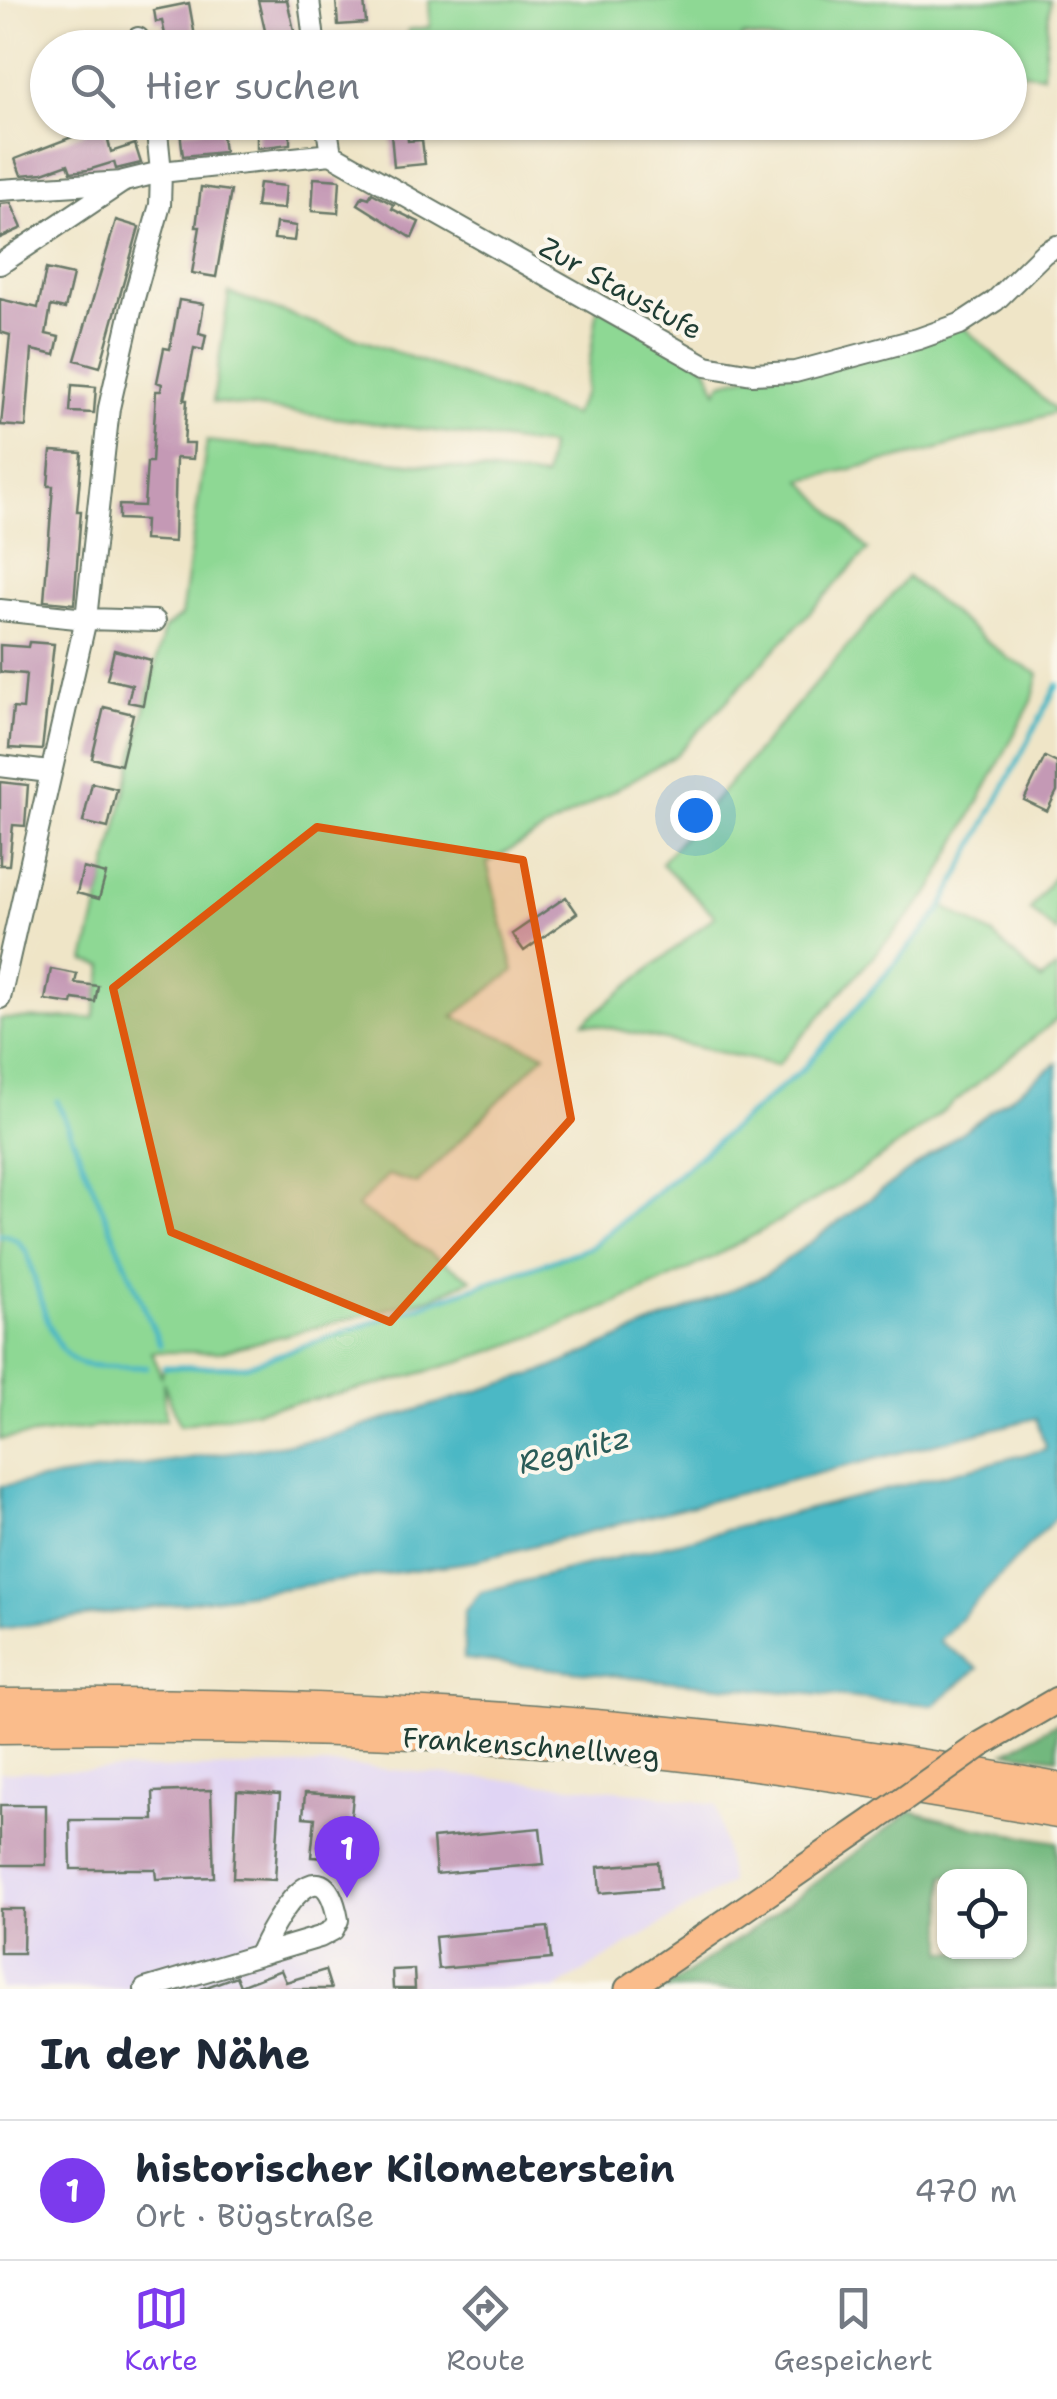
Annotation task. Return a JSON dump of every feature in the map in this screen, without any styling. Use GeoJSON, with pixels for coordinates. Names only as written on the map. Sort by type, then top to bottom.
{"type":"FeatureCollection","features":[{"type":"Feature","properties":{"kind":"highway","name":"Frankenschnellweg"},"geometry":{"type":"LineString","coordinates":[[0,1702],[269,1703],[626,1726],[819,1746],[1057,1786]]}},
{"type":"Feature","properties":{"kind":"highway","name":"Frankenschnellweg"},"geometry":{"type":"LineString","coordinates":[[0,1730],[270,1730],[530,1743],[817,1774],[1057,1814]]}},
{"type":"Feature","properties":{"kind":"main road"},"geometry":{"type":"LineString","coordinates":[[628,1989],[980,1745],[1057,1700]]}},
{"type":"Feature","properties":{"kind":"street"},"geometry":{"type":"LineString","coordinates":[[310,0],[312,30]]}},
{"type":"Feature","properties":{"kind":"street"},"geometry":{"type":"LineString","coordinates":[[0,998],[9,918],[86,619],[109,408],[160,205],[158,140]]}},
{"type":"Feature","properties":{"kind":"street"},"geometry":{"type":"LineString","coordinates":[[0,190],[124,182],[161,172],[331,154],[329,140]]}},
{"type":"Feature","properties":{"kind":"street","name":"Zur Staustufe"},"geometry":{"type":"LineString","coordinates":[[331,154],[706,366],[752,374],[795,372],[960,324],[994,301],[1057,246]]}},
{"type":"Feature","properties":{"kind":"street"},"geometry":{"type":"LineString","coordinates":[[0,264],[124,182]]}},
{"type":"Feature","properties":{"kind":"street"},"geometry":{"type":"LineString","coordinates":[[0,610],[154,621]]}},
{"type":"Feature","properties":{"kind":"street"},"geometry":{"type":"LineString","coordinates":[[0,766],[49,772]]}},
{"type":"Feature","properties":{"kind":"street"},"geometry":{"type":"LineString","coordinates":[[145,1989],[259,1955]]}},
{"type":"Feature","properties":{"kind":"highlighted area"},"geometry":{"type":"Polygon","coordinates":[[[317,827],[523,860],[571,1119],[390,1322],[171,1232],[113,988],[317,827]]]}},
{"type":"Feature","properties":{"kind":"shaded area"},"geometry":{"type":"Polygon","coordinates":[[[339,1765],[637,1792],[717,1805],[730,1883],[555,1989],[0,1989],[0,1772],[339,1765]]]}},
{"type":"Feature","properties":{"kind":"green space"},"geometry":{"type":"Polygon","coordinates":[[[429,0],[1050,0],[1043,75],[1027,73],[1027,30],[408,30],[430,27],[429,0]]]}},
{"type":"Feature","properties":{"kind":"green space"},"geometry":{"type":"Polygon","coordinates":[[[229,293],[573,415],[585,392],[598,306],[706,366],[717,391],[722,382],[960,324],[1057,412],[931,451],[802,480],[868,550],[676,755],[487,863],[514,971],[453,1017],[545,1054],[417,1184],[388,1175],[357,1207],[471,1279],[434,1297],[219,1352],[152,1352],[161,1376],[164,1367],[245,1366],[591,1247],[804,1068],[943,906],[993,935],[1041,980],[1057,967],[1057,1019],[923,1126],[839,1185],[688,1270],[582,1317],[473,1357],[329,1396],[180,1425],[163,1382],[166,1419],[0,1439],[0,1019],[94,1018],[104,966],[85,961],[164,629],[181,616],[207,441],[545,478],[549,446],[213,402],[229,293]]]}},
{"type":"Feature","properties":{"kind":"green space"},"geometry":{"type":"Polygon","coordinates":[[[907,577],[1009,659],[1039,674],[1032,701],[931,891],[777,1065],[584,1022],[715,916],[661,863],[907,577]]]}},
{"type":"Feature","properties":{"kind":"green space"},"geometry":{"type":"Polygon","coordinates":[[[1057,872],[1057,933],[1030,910],[1057,872]]]}},
{"type":"Feature","properties":{"kind":"green space"},"geometry":{"type":"Polygon","coordinates":[[[1057,1723],[1057,1758],[1006,1752],[1057,1723]]]}},
{"type":"Feature","properties":{"kind":"green space"},"geometry":{"type":"Polygon","coordinates":[[[911,1811],[1057,1842],[1057,1989],[664,1989],[756,1927],[911,1811]]]}},
{"type":"Feature","properties":{"kind":"water","name":"Regnitz"},"geometry":{"type":"Polygon","coordinates":[[[1057,1063],[1057,1516],[939,1641],[978,1668],[934,1705],[464,1659],[464,1612],[481,1592],[1046,1449],[1036,1418],[469,1562],[0,1629],[0,1486],[325,1438],[547,1370],[764,1276],[1057,1063]]]}},
{"type":"Feature","properties":{"kind":"building"},"geometry":{"type":"Polygon","coordinates":[[[258,0],[287,0],[294,30],[265,30],[258,0]]]}},
{"type":"Feature","properties":{"kind":"building"},"geometry":{"type":"Polygon","coordinates":[[[336,0],[364,0],[366,23],[338,25],[336,0]]]}},
{"type":"Feature","properties":{"kind":"building"},"geometry":{"type":"Polygon","coordinates":[[[189,3],[194,30],[164,30],[162,21],[156,22],[154,10],[189,3]]]}},
{"type":"Feature","properties":{"kind":"building"},"geometry":{"type":"Polygon","coordinates":[[[64,140],[108,140],[111,152],[135,144],[141,163],[116,169],[114,162],[71,172],[68,164],[43,173],[21,175],[15,159],[64,140]]]}},
{"type":"Feature","properties":{"kind":"building"},"geometry":{"type":"Polygon","coordinates":[[[181,140],[223,140],[224,152],[183,156],[181,140]]]}},
{"type":"Feature","properties":{"kind":"building"},"geometry":{"type":"Polygon","coordinates":[[[257,140],[290,140],[290,144],[257,148],[257,140]]]}},
{"type":"Feature","properties":{"kind":"building"},"geometry":{"type":"Polygon","coordinates":[[[392,140],[422,140],[425,164],[394,167],[392,140]]]}},
{"type":"Feature","properties":{"kind":"building"},"geometry":{"type":"Polygon","coordinates":[[[314,178],[340,180],[338,213],[312,211],[314,178]]]}},
{"type":"Feature","properties":{"kind":"building"},"geometry":{"type":"Polygon","coordinates":[[[259,183],[286,186],[284,209],[256,207],[259,183]]]}},
{"type":"Feature","properties":{"kind":"building"},"geometry":{"type":"Polygon","coordinates":[[[201,187],[231,191],[216,277],[192,273],[200,227],[196,227],[201,187]]]}},
{"type":"Feature","properties":{"kind":"building"},"geometry":{"type":"Polygon","coordinates":[[[372,193],[394,205],[392,209],[419,222],[412,238],[358,204],[363,196],[369,198],[372,193]]]}},
{"type":"Feature","properties":{"kind":"building"},"geometry":{"type":"Polygon","coordinates":[[[11,203],[22,228],[0,238],[0,204],[11,203]]]}},
{"type":"Feature","properties":{"kind":"building"},"geometry":{"type":"Polygon","coordinates":[[[116,220],[139,227],[100,367],[75,360],[116,220]]]}},
{"type":"Feature","properties":{"kind":"building"},"geometry":{"type":"Polygon","coordinates":[[[276,223],[296,226],[294,241],[274,239],[276,223]]]}},
{"type":"Feature","properties":{"kind":"building"},"geometry":{"type":"Polygon","coordinates":[[[46,269],[73,275],[65,309],[51,306],[46,334],[59,337],[55,355],[32,350],[26,427],[1,425],[10,335],[0,332],[0,299],[38,308],[46,269]]]}},
{"type":"Feature","properties":{"kind":"building"},"geometry":{"type":"Polygon","coordinates":[[[179,300],[204,304],[199,333],[206,335],[203,350],[194,348],[184,400],[184,443],[194,443],[193,459],[176,458],[174,542],[144,540],[145,520],[119,519],[119,505],[144,506],[147,462],[152,462],[156,391],[161,391],[162,384],[157,382],[164,348],[170,349],[179,300]]]}},
{"type":"Feature","properties":{"kind":"building"},"geometry":{"type":"Polygon","coordinates":[[[72,385],[96,387],[94,413],[70,412],[72,385]]]}},
{"type":"Feature","properties":{"kind":"building"},"geometry":{"type":"Polygon","coordinates":[[[51,451],[82,453],[74,604],[44,601],[53,486],[48,486],[51,451]]]}},
{"type":"Feature","properties":{"kind":"building"},"geometry":{"type":"Polygon","coordinates":[[[29,642],[54,644],[42,750],[9,748],[13,708],[23,709],[26,674],[0,672],[0,645],[28,647],[29,642]]]}},
{"type":"Feature","properties":{"kind":"building"},"geometry":{"type":"Polygon","coordinates":[[[114,650],[151,660],[143,705],[128,702],[132,685],[107,679],[114,650]]]}},
{"type":"Feature","properties":{"kind":"building"},"geometry":{"type":"Polygon","coordinates":[[[104,707],[133,714],[121,765],[92,758],[104,707]]]}},
{"type":"Feature","properties":{"kind":"building"},"geometry":{"type":"Polygon","coordinates":[[[1045,757],[1057,763],[1057,791],[1047,811],[1024,800],[1045,757]]]}},
{"type":"Feature","properties":{"kind":"building"},"geometry":{"type":"Polygon","coordinates":[[[0,782],[28,785],[25,826],[13,825],[9,865],[0,865],[0,782]]]}},
{"type":"Feature","properties":{"kind":"building"},"geometry":{"type":"Polygon","coordinates":[[[92,783],[117,789],[108,828],[83,822],[92,783]]]}},
{"type":"Feature","properties":{"kind":"building"},"geometry":{"type":"Polygon","coordinates":[[[83,868],[106,874],[99,899],[77,893],[83,868]]]}},
{"type":"Feature","properties":{"kind":"building"},"geometry":{"type":"Polygon","coordinates":[[[566,897],[577,913],[524,951],[512,934],[566,897]]]}},
{"type":"Feature","properties":{"kind":"building"},"geometry":{"type":"Polygon","coordinates":[[[51,969],[77,974],[75,983],[98,986],[95,1002],[45,1000],[51,969]]]}},
{"type":"Feature","properties":{"kind":"building"},"geometry":{"type":"Polygon","coordinates":[[[211,1790],[214,1877],[156,1879],[155,1869],[71,1869],[70,1820],[154,1820],[153,1792],[211,1790]]]}},
{"type":"Feature","properties":{"kind":"building"},"geometry":{"type":"Polygon","coordinates":[[[237,1791],[280,1794],[275,1880],[233,1878],[237,1791]]]}},
{"type":"Feature","properties":{"kind":"building"},"geometry":{"type":"Polygon","coordinates":[[[305,1793],[353,1796],[347,1859],[311,1857],[315,1818],[303,1817],[305,1793]]]}},
{"type":"Feature","properties":{"kind":"building"},"geometry":{"type":"Polygon","coordinates":[[[0,1805],[46,1805],[46,1865],[0,1865],[0,1805]]]}},
{"type":"Feature","properties":{"kind":"building"},"geometry":{"type":"Polygon","coordinates":[[[540,1828],[544,1864],[436,1874],[433,1838],[540,1828]]]}},
{"type":"Feature","properties":{"kind":"building"},"geometry":{"type":"Polygon","coordinates":[[[658,1862],[660,1888],[600,1893],[598,1867],[658,1862]]]}},
{"type":"Feature","properties":{"kind":"building"},"geometry":{"type":"Polygon","coordinates":[[[0,1909],[24,1909],[23,1953],[0,1953],[0,1909]]]}},
{"type":"Feature","properties":{"kind":"building"},"geometry":{"type":"Polygon","coordinates":[[[548,1927],[551,1959],[438,1969],[435,1937],[548,1927]]]}},
{"type":"Feature","properties":{"kind":"building"},"geometry":{"type":"Polygon","coordinates":[[[414,1969],[415,1989],[393,1989],[392,1970],[414,1969]]]}},
{"type":"Feature","properties":{"kind":"building"},"geometry":{"type":"Polygon","coordinates":[[[281,1970],[286,1982],[325,1970],[331,1989],[201,1989],[236,1976],[240,1986],[281,1970]]]}},
{"type":"Feature","properties":{"kind":"waterway"},"geometry":{"type":"LineString","coordinates":[[164,1367],[245,1366],[591,1247],[804,1068],[939,913],[1057,685]]}},
{"type":"Feature","properties":{"kind":"waterway"},"geometry":{"type":"LineString","coordinates":[[57,1101],[160,1345]]}},
{"type":"Feature","properties":{"kind":"waterway"},"geometry":{"type":"LineString","coordinates":[[0,1235],[16,1240],[27,1253],[53,1333],[71,1358],[90,1365],[147,1367]]}},
{"type":"Feature","properties":{"kind":"place","name":"historischer Kilometerstein"},"geometry":{"type":"Point","coordinates":[347,1898]}}]}
